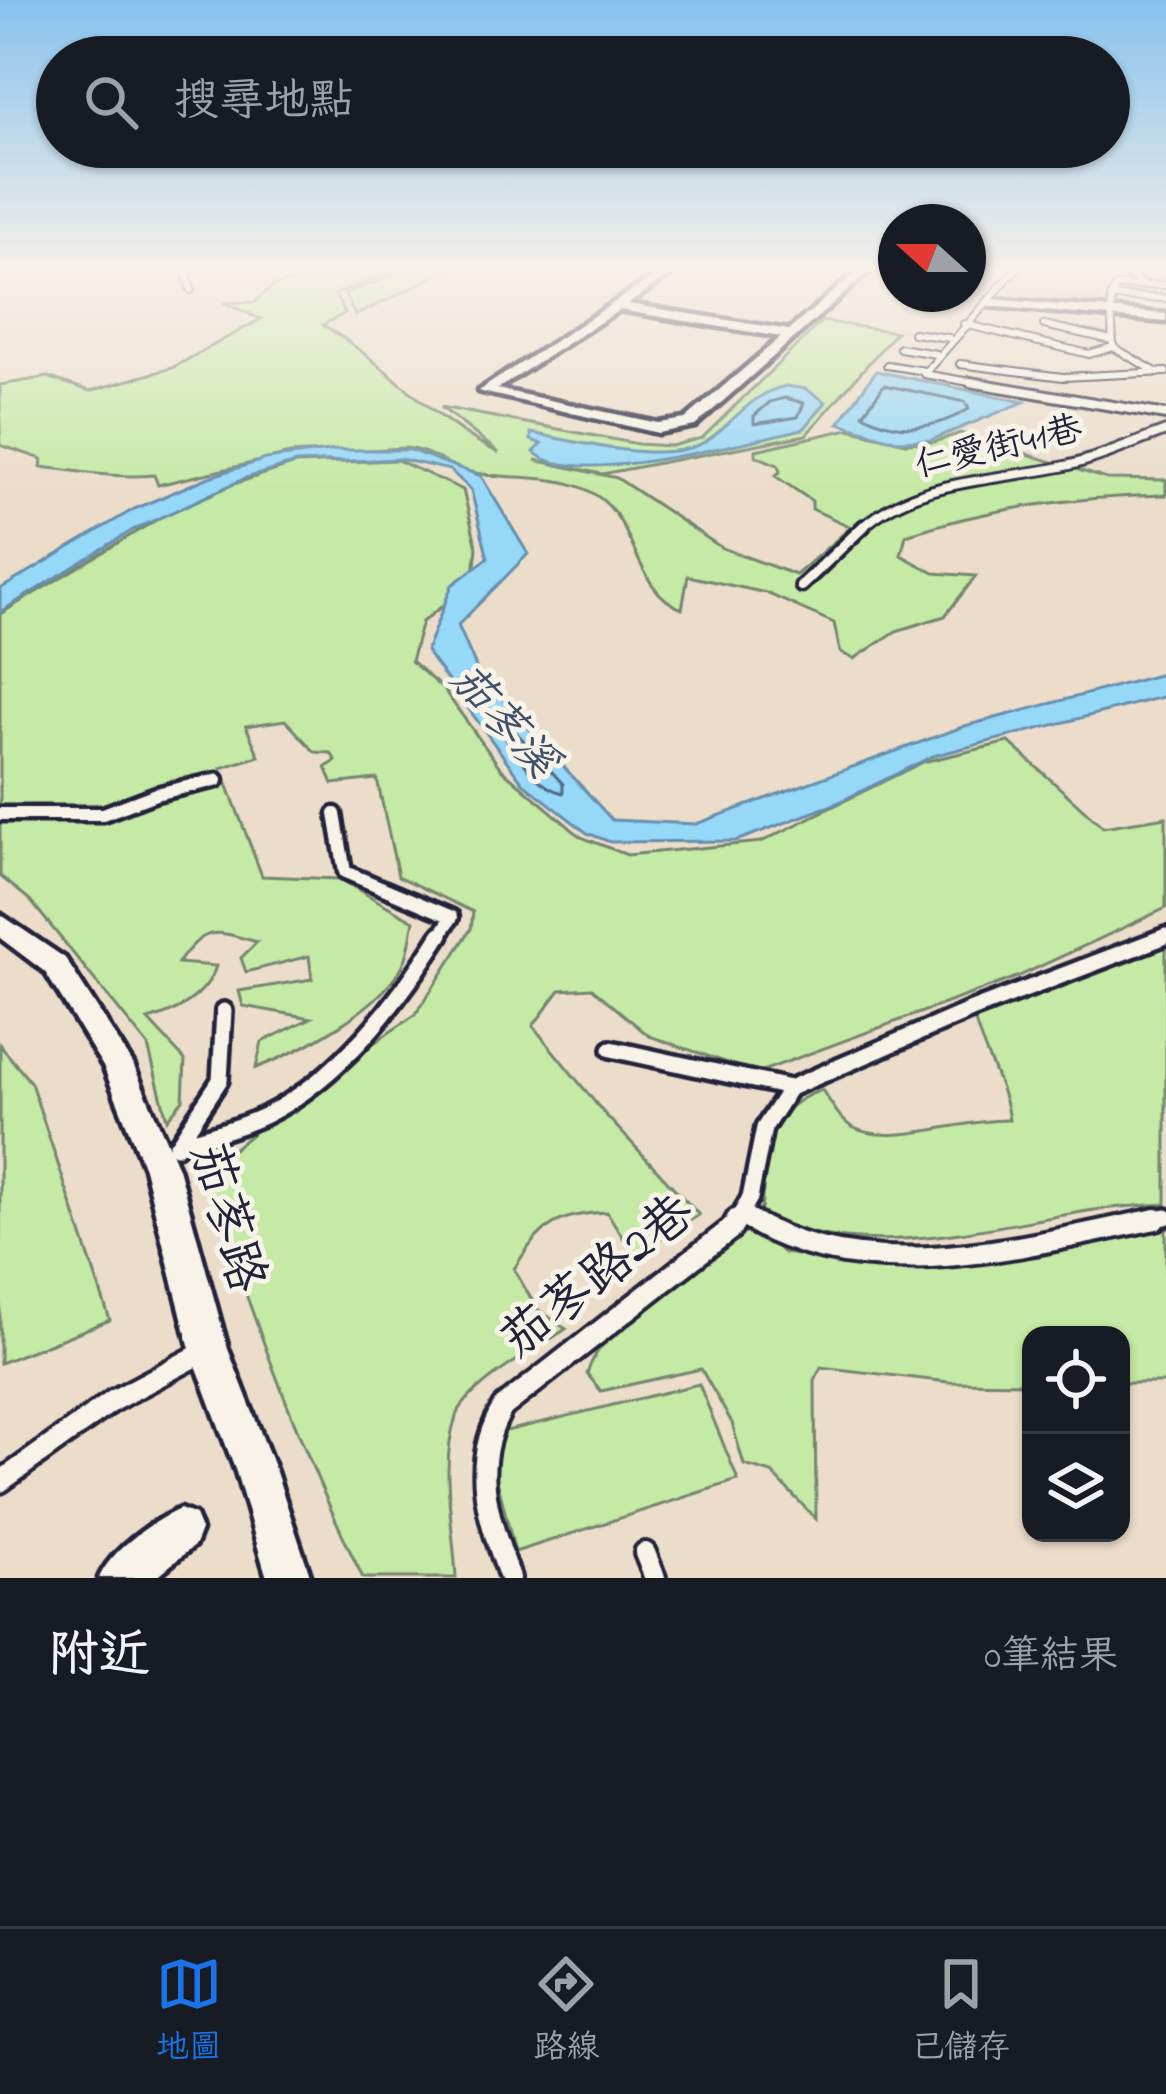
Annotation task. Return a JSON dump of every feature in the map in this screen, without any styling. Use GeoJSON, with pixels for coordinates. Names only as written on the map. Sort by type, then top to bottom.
{"type":"FeatureCollection","features":[{"type":"Feature","properties":{"kind":"street"},"geometry":{"type":"LineString","coordinates":[[563,342],[485,392],[658,428],[680,427],[786,342]]}},
{"type":"Feature","properties":{"kind":"street","name":"茄苳路"},"geometry":{"type":"LineString","coordinates":[[0,924],[55,965],[169,1156],[209,1349],[256,1472],[289,1578]]}},
{"type":"Feature","properties":{"kind":"street"},"geometry":{"type":"LineString","coordinates":[[122,1578],[180,1530]]}},
{"type":"Feature","properties":{"kind":"lane"},"geometry":{"type":"LineString","coordinates":[[925,373],[946,342]]}},
{"type":"Feature","properties":{"kind":"lane"},"geometry":{"type":"LineString","coordinates":[[1036,342],[1089,354],[1113,344]]}},
{"type":"Feature","properties":{"kind":"lane"},"geometry":{"type":"LineString","coordinates":[[1104,342],[1162,373]]}},
{"type":"Feature","properties":{"kind":"lane"},"geometry":{"type":"LineString","coordinates":[[901,348],[936,353]]}},
{"type":"Feature","properties":{"kind":"lane"},"geometry":{"type":"LineString","coordinates":[[960,364],[1078,380],[1162,373]]}},
{"type":"Feature","properties":{"kind":"lane"},"geometry":{"type":"LineString","coordinates":[[887,365],[1166,416]]}},
{"type":"Feature","properties":{"kind":"lane","name":"仁愛街41巷"},"geometry":{"type":"LineString","coordinates":[[801,586],[879,512],[913,494],[1067,466],[1166,431]]}},
{"type":"Feature","properties":{"kind":"lane"},"geometry":{"type":"LineString","coordinates":[[0,814],[104,814],[156,794],[217,780]]}},
{"type":"Feature","properties":{"kind":"lane"},"geometry":{"type":"LineString","coordinates":[[169,1156],[274,1111],[363,1038],[424,964],[452,917],[345,872],[335,814]]}},
{"type":"Feature","properties":{"kind":"lane"},"geometry":{"type":"LineString","coordinates":[[611,1049],[790,1088],[969,1011],[1166,936]]}},
{"type":"Feature","properties":{"kind":"lane"},"geometry":{"type":"LineString","coordinates":[[169,1156],[220,1080],[224,1011]]}},
{"type":"Feature","properties":{"kind":"lane","name":"茄苳路2巷"},"geometry":{"type":"LineString","coordinates":[[510,1578],[478,1475],[490,1426],[503,1407],[743,1216],[764,1127],[790,1088]]}},
{"type":"Feature","properties":{"kind":"lane"},"geometry":{"type":"LineString","coordinates":[[743,1216],[789,1242],[840,1252],[952,1254],[1166,1217]]}},
{"type":"Feature","properties":{"kind":"lane"},"geometry":{"type":"LineString","coordinates":[[0,1483],[114,1400],[209,1349]]}},
{"type":"Feature","properties":{"kind":"lane"},"geometry":{"type":"LineString","coordinates":[[645,1552],[656,1578]]}},
{"type":"Feature","properties":{"kind":"green space"},"geometry":{"type":"Polygon","coordinates":[[[220,342],[347,342],[453,425],[499,453],[441,407],[671,446],[702,438],[801,342],[888,342],[806,435],[602,474],[535,460],[617,478],[722,548],[796,575],[851,527],[812,509],[812,501],[775,476],[780,472],[778,465],[756,456],[756,450],[849,429],[905,443],[934,442],[960,433],[1107,479],[1166,480],[1166,495],[1034,505],[906,535],[901,555],[934,573],[976,576],[945,616],[896,631],[854,659],[840,652],[834,623],[766,593],[688,576],[682,609],[669,602],[649,580],[614,512],[583,488],[565,482],[466,471],[406,448],[290,454],[158,485],[154,475],[41,467],[42,459],[0,445],[0,385],[48,377],[90,391],[172,368],[220,342]]]}},
{"type":"Feature","properties":{"kind":"green space"},"geometry":{"type":"Polygon","coordinates":[[[397,460],[463,490],[477,548],[473,582],[422,622],[411,661],[444,690],[501,769],[581,837],[627,855],[761,842],[923,762],[1009,742],[1103,827],[1166,817],[1166,908],[1017,977],[757,1073],[649,1036],[592,988],[560,990],[533,1026],[602,1111],[699,1215],[634,1255],[607,1212],[575,1216],[542,1232],[524,1254],[514,1269],[537,1309],[566,1329],[488,1381],[456,1417],[448,1476],[456,1578],[363,1578],[297,1429],[203,1173],[315,1083],[415,1015],[471,929],[473,912],[398,876],[377,779],[333,784],[326,767],[336,761],[331,753],[315,752],[285,720],[246,726],[259,756],[221,768],[262,876],[339,879],[414,921],[406,958],[381,993],[341,1025],[256,1068],[262,1042],[311,1018],[243,1006],[239,991],[312,979],[309,956],[246,972],[241,958],[257,942],[220,933],[196,942],[178,963],[216,966],[206,986],[169,1013],[148,1020],[185,1060],[183,1100],[167,1119],[148,1046],[30,900],[0,876],[0,614],[161,517],[234,484],[295,464],[397,460]]]}},
{"type":"Feature","properties":{"kind":"green space"},"geometry":{"type":"Polygon","coordinates":[[[1166,944],[1166,1204],[880,1240],[840,1238],[760,1217],[770,1140],[786,1111],[801,1099],[822,1090],[848,1124],[868,1133],[1009,1120],[974,1018],[1166,944]]]}},
{"type":"Feature","properties":{"kind":"green space"},"geometry":{"type":"Polygon","coordinates":[[[0,1045],[31,1083],[110,1320],[0,1363],[0,1045]]]}},
{"type":"Feature","properties":{"kind":"green space"},"geometry":{"type":"Polygon","coordinates":[[[741,1228],[752,1228],[784,1253],[842,1261],[1074,1246],[1166,1228],[1166,1383],[1130,1383],[1130,1326],[1022,1326],[1022,1383],[948,1382],[821,1367],[815,1380],[816,1519],[772,1473],[744,1465],[732,1423],[701,1369],[601,1391],[587,1374],[610,1337],[741,1228]]]}},
{"type":"Feature","properties":{"kind":"green space"},"geometry":{"type":"Polygon","coordinates":[[[699,1384],[738,1480],[515,1552],[486,1436],[699,1384]]]}},
{"type":"Feature","properties":{"kind":"water"},"geometry":{"type":"Polygon","coordinates":[[[876,371],[1024,402],[931,440],[897,441],[839,423],[876,371]]]}},
{"type":"Feature","properties":{"kind":"water"},"geometry":{"type":"Polygon","coordinates":[[[786,386],[806,389],[826,402],[804,429],[705,451],[585,466],[555,462],[534,452],[542,444],[531,440],[531,433],[622,450],[692,447],[763,395],[786,386]]]}},
{"type":"Feature","properties":{"kind":"water","name":"茄苳溪"},"geometry":{"type":"Polygon","coordinates":[[[337,450],[410,450],[481,476],[528,554],[458,625],[478,672],[612,820],[696,824],[965,726],[1166,673],[1166,696],[933,756],[835,804],[736,841],[610,842],[587,833],[523,783],[426,651],[452,585],[488,558],[471,490],[450,470],[400,459],[296,463],[246,478],[133,530],[0,612],[0,589],[134,509],[266,459],[337,450]]]}}]}
